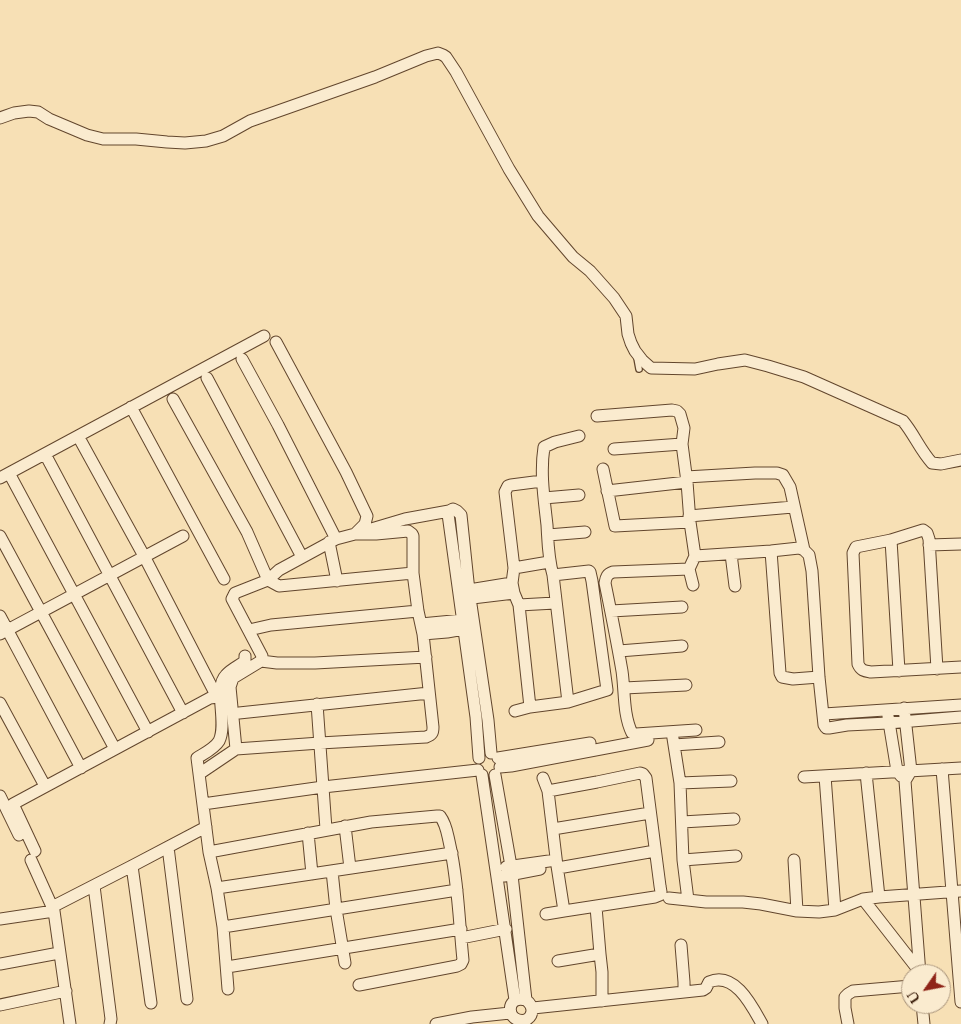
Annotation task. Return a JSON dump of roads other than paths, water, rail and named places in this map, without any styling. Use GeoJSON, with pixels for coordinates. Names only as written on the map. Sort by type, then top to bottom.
{"type":"FeatureCollection","features":[{"type":"Feature","properties":{"kind":"street"},"geometry":{"type":"LineString","coordinates":[[0,118],[14,113],[33,111],[87,135],[103,139],[136,139],[185,143],[206,141],[223,136],[250,121],[438,53],[446,57],[456,72],[509,169],[538,216],[569,254],[590,271],[616,300],[626,316],[629,339],[635,351],[651,368],[695,369],[745,360],[768,366],[804,377],[903,421],[920,448],[932,462],[941,464],[961,460]]}},
{"type":"Feature","properties":{"kind":"street"},"geometry":{"type":"LineString","coordinates":[[148,732],[75,594],[5,475],[264,336]]}},
{"type":"Feature","properties":{"kind":"street"},"geometry":{"type":"LineString","coordinates":[[276,342],[346,472],[367,516],[365,524],[355,534]]}},
{"type":"Feature","properties":{"kind":"street"},"geometry":{"type":"LineString","coordinates":[[242,359],[278,425],[333,541],[337,581]]}},
{"type":"Feature","properties":{"kind":"street"},"geometry":{"type":"LineString","coordinates":[[207,378],[302,557]]}},
{"type":"Feature","properties":{"kind":"street"},"geometry":{"type":"LineString","coordinates":[[174,398],[247,532],[268,580],[279,586],[413,573]]}},
{"type":"Feature","properties":{"kind":"street"},"geometry":{"type":"LineString","coordinates":[[132,407],[224,579]]}},
{"type":"Feature","properties":{"kind":"street"},"geometry":{"type":"LineString","coordinates":[[597,416],[672,410],[680,414],[684,428],[682,444],[687,480],[689,519],[695,556],[689,569],[693,586]]}},
{"type":"Feature","properties":{"kind":"street"},"geometry":{"type":"LineString","coordinates":[[78,436],[219,697]]}},
{"type":"Feature","properties":{"kind":"street"},"geometry":{"type":"LineString","coordinates":[[568,702],[553,575],[549,562],[542,481],[544,447],[579,436]]}},
{"type":"Feature","properties":{"kind":"street"},"geometry":{"type":"LineString","coordinates":[[614,449],[682,444]]}},
{"type":"Feature","properties":{"kind":"street"},"geometry":{"type":"LineString","coordinates":[[45,454],[183,713]]}},
{"type":"Feature","properties":{"kind":"street"},"geometry":{"type":"LineString","coordinates":[[603,469],[615,526],[793,507]]}},
{"type":"Feature","properties":{"kind":"street"},"geometry":{"type":"LineString","coordinates":[[607,491],[687,480],[778,473],[782,475],[790,486],[793,507],[804,550],[808,555],[812,571],[824,724],[827,728],[961,717]]}},
{"type":"Feature","properties":{"kind":"street"},"geometry":{"type":"LineString","coordinates":[[530,707],[519,605],[513,588],[514,568],[505,490],[510,485],[542,481]]}},
{"type":"Feature","properties":{"kind":"street"},"geometry":{"type":"LineString","coordinates":[[544,498],[579,495]]}},
{"type":"Feature","properties":{"kind":"street"},"geometry":{"type":"LineString","coordinates":[[261,661],[262,656],[232,598],[235,593],[268,580],[278,570],[333,541],[405,519],[449,511],[448,514],[496,763],[512,870],[527,1010],[523,1021],[518,1021],[512,1017],[510,1008],[527,1010],[703,990],[710,982],[727,981],[735,986],[743,995],[762,1024]]}},
{"type":"Feature","properties":{"kind":"street"},"geometry":{"type":"LineString","coordinates":[[937,669],[927,532],[923,530],[891,540],[856,547],[853,553],[853,566],[858,664],[860,668],[871,672],[937,669],[961,667]]}},
{"type":"Feature","properties":{"kind":"street"},"geometry":{"type":"LineString","coordinates":[[199,774],[236,749],[426,737],[433,732],[426,657],[413,573],[413,536],[408,531],[355,534]]}},
{"type":"Feature","properties":{"kind":"street"},"geometry":{"type":"LineString","coordinates":[[548,535],[584,532]]}},
{"type":"Feature","properties":{"kind":"street"},"geometry":{"type":"LineString","coordinates":[[0,536],[115,749]]}},
{"type":"Feature","properties":{"kind":"street"},"geometry":{"type":"LineString","coordinates":[[4,632],[182,536]]}},
{"type":"Feature","properties":{"kind":"street"},"geometry":{"type":"LineString","coordinates":[[891,540],[900,671]]}},
{"type":"Feature","properties":{"kind":"street"},"geometry":{"type":"LineString","coordinates":[[929,545],[961,544]]}},
{"type":"Feature","properties":{"kind":"street"},"geometry":{"type":"LineString","coordinates":[[695,556],[799,548],[804,550]]}},
{"type":"Feature","properties":{"kind":"street"},"geometry":{"type":"LineString","coordinates":[[771,551],[780,674],[782,677],[789,679],[819,677]]}},
{"type":"Feature","properties":{"kind":"street"},"geometry":{"type":"LineString","coordinates":[[731,554],[736,586]]}},
{"type":"Feature","properties":{"kind":"street"},"geometry":{"type":"LineString","coordinates":[[514,568],[549,562]]}},
{"type":"Feature","properties":{"kind":"street"},"geometry":{"type":"LineString","coordinates":[[689,569],[616,572],[608,574],[605,583],[619,651],[626,715],[632,733],[696,730]]}},
{"type":"Feature","properties":{"kind":"street"},"geometry":{"type":"LineString","coordinates":[[515,711],[568,702],[607,690],[590,572],[553,575]]}},
{"type":"Feature","properties":{"kind":"street"},"geometry":{"type":"LineString","coordinates":[[465,595],[513,588]]}},
{"type":"Feature","properties":{"kind":"street"},"geometry":{"type":"LineString","coordinates":[[465,595],[463,625],[480,758]]}},
{"type":"Feature","properties":{"kind":"street"},"geometry":{"type":"LineString","coordinates":[[519,605],[556,603]]}},
{"type":"Feature","properties":{"kind":"street"},"geometry":{"type":"LineString","coordinates":[[611,611],[682,606]]}},
{"type":"Feature","properties":{"kind":"street"},"geometry":{"type":"LineString","coordinates":[[249,630],[271,625],[418,611]]}},
{"type":"Feature","properties":{"kind":"street"},"geometry":{"type":"LineString","coordinates":[[0,616],[4,632],[81,768]]}},
{"type":"Feature","properties":{"kind":"street"},"geometry":{"type":"LineString","coordinates":[[422,629],[447,632],[463,625]]}},
{"type":"Feature","properties":{"kind":"street"},"geometry":{"type":"LineString","coordinates":[[619,651],[682,646]]}},
{"type":"Feature","properties":{"kind":"street"},"geometry":{"type":"LineString","coordinates":[[228,988],[223,927],[209,852],[197,758],[214,747],[219,741],[222,730],[219,697],[224,675],[245,661],[246,656]]}},
{"type":"Feature","properties":{"kind":"street"},"geometry":{"type":"LineString","coordinates":[[236,749],[230,687],[233,678],[261,661],[315,663],[426,657]]}},
{"type":"Feature","properties":{"kind":"street"},"geometry":{"type":"LineString","coordinates":[[624,688],[686,685]]}},
{"type":"Feature","properties":{"kind":"street"},"geometry":{"type":"LineString","coordinates":[[239,714],[429,693]]}},
{"type":"Feature","properties":{"kind":"street"},"geometry":{"type":"LineString","coordinates":[[6,808],[210,698],[219,697]]}},
{"type":"Feature","properties":{"kind":"street"},"geometry":{"type":"LineString","coordinates":[[0,703],[46,786]]}},
{"type":"Feature","properties":{"kind":"street"},"geometry":{"type":"LineString","coordinates":[[317,704],[326,829]]}},
{"type":"Feature","properties":{"kind":"street"},"geometry":{"type":"LineString","coordinates":[[824,714],[961,705]]}},
{"type":"Feature","properties":{"kind":"street"},"geometry":{"type":"LineString","coordinates":[[904,708],[919,964]]}},
{"type":"Feature","properties":{"kind":"street"},"geometry":{"type":"LineString","coordinates":[[887,709],[897,771]]}},
{"type":"Feature","properties":{"kind":"street"},"geometry":{"type":"LineString","coordinates":[[672,732],[680,783],[683,860],[688,900]]}},
{"type":"Feature","properties":{"kind":"street"},"geometry":{"type":"LineString","coordinates":[[527,1010],[506,930],[477,763],[484,754],[496,763],[510,766],[648,740]]}},
{"type":"Feature","properties":{"kind":"street"},"geometry":{"type":"LineString","coordinates":[[674,744],[719,742]]}},
{"type":"Feature","properties":{"kind":"street"},"geometry":{"type":"LineString","coordinates":[[203,804],[323,787],[480,772],[488,777],[496,763],[596,743]]}},
{"type":"Feature","properties":{"kind":"street"},"geometry":{"type":"LineString","coordinates":[[804,777],[897,771],[908,776],[942,769],[961,768]]}},
{"type":"Feature","properties":{"kind":"street"},"geometry":{"type":"LineString","coordinates":[[942,769],[956,891],[961,1002]]}},
{"type":"Feature","properties":{"kind":"street"},"geometry":{"type":"LineString","coordinates":[[546,914],[655,898],[661,892],[644,774],[640,773],[548,791]]}},
{"type":"Feature","properties":{"kind":"street"},"geometry":{"type":"LineString","coordinates":[[866,773],[879,897]]}},
{"type":"Feature","properties":{"kind":"street"},"geometry":{"type":"LineString","coordinates":[[825,776],[835,910]]}},
{"type":"Feature","properties":{"kind":"street"},"geometry":{"type":"LineString","coordinates":[[543,778],[548,791],[564,911]]}},
{"type":"Feature","properties":{"kind":"street"},"geometry":{"type":"LineString","coordinates":[[680,783],[731,781]]}},
{"type":"Feature","properties":{"kind":"street"},"geometry":{"type":"LineString","coordinates":[[0,796],[32,856],[53,909],[70,1024]]}},
{"type":"Feature","properties":{"kind":"street"},"geometry":{"type":"LineString","coordinates":[[553,829],[650,813]]}},
{"type":"Feature","properties":{"kind":"street"},"geometry":{"type":"LineString","coordinates":[[209,852],[345,826],[439,816],[445,823],[452,853],[463,960],[457,966],[359,986]]}},
{"type":"Feature","properties":{"kind":"street"},"geometry":{"type":"LineString","coordinates":[[682,822],[734,819]]}},
{"type":"Feature","properties":{"kind":"street"},"geometry":{"type":"LineString","coordinates":[[345,826],[350,868]]}},
{"type":"Feature","properties":{"kind":"street"},"geometry":{"type":"LineString","coordinates":[[0,919],[53,909],[206,827]]}},
{"type":"Feature","properties":{"kind":"street"},"geometry":{"type":"LineString","coordinates":[[308,833],[312,874]]}},
{"type":"Feature","properties":{"kind":"street"},"geometry":{"type":"LineString","coordinates":[[168,847],[187,999]]}},
{"type":"Feature","properties":{"kind":"street"},"geometry":{"type":"LineString","coordinates":[[497,872],[655,850]]}},
{"type":"Feature","properties":{"kind":"street"},"geometry":{"type":"LineString","coordinates":[[217,888],[452,853]]}},
{"type":"Feature","properties":{"kind":"street"},"geometry":{"type":"LineString","coordinates":[[683,860],[736,856]]}},
{"type":"Feature","properties":{"kind":"street"},"geometry":{"type":"LineString","coordinates":[[794,860],[797,910]]}},
{"type":"Feature","properties":{"kind":"street"},"geometry":{"type":"LineString","coordinates":[[132,866],[151,1003]]}},
{"type":"Feature","properties":{"kind":"street"},"geometry":{"type":"LineString","coordinates":[[332,871],[345,963]]}},
{"type":"Feature","properties":{"kind":"street"},"geometry":{"type":"LineString","coordinates":[[94,886],[111,1019],[110,1024]]}},
{"type":"Feature","properties":{"kind":"street"},"geometry":{"type":"LineString","coordinates":[[223,927],[457,890]]}},
{"type":"Feature","properties":{"kind":"street"},"geometry":{"type":"LineString","coordinates":[[670,898],[706,902],[761,904],[819,912],[835,910],[863,899],[956,891]]}},
{"type":"Feature","properties":{"kind":"street"},"geometry":{"type":"LineString","coordinates":[[863,899],[913,964]]}},
{"type":"Feature","properties":{"kind":"street"},"geometry":{"type":"LineString","coordinates":[[596,907],[602,972],[602,1001]]}},
{"type":"Feature","properties":{"kind":"street"},"geometry":{"type":"LineString","coordinates":[[227,967],[342,948],[506,930]]}},
{"type":"Feature","properties":{"kind":"street"},"geometry":{"type":"LineString","coordinates":[[681,945],[684,992]]}},
{"type":"Feature","properties":{"kind":"street"},"geometry":{"type":"LineString","coordinates":[[0,964],[59,953]]}},
{"type":"Feature","properties":{"kind":"street"},"geometry":{"type":"LineString","coordinates":[[558,961],[600,954]]}},
{"type":"Feature","properties":{"kind":"street"},"geometry":{"type":"LineString","coordinates":[[848,1024],[845,1002],[845,997],[848,994],[853,991],[901,987]]}},
{"type":"Feature","properties":{"kind":"street"},"geometry":{"type":"LineString","coordinates":[[0,1005],[66,991]]}},
{"type":"Feature","properties":{"kind":"street"},"geometry":{"type":"LineString","coordinates":[[436,1024],[472,1017],[510,1013]]}},
{"type":"Feature","properties":{"kind":"lane"},"geometry":{"type":"LineString","coordinates":[[635,351],[638,369]]}}]}
